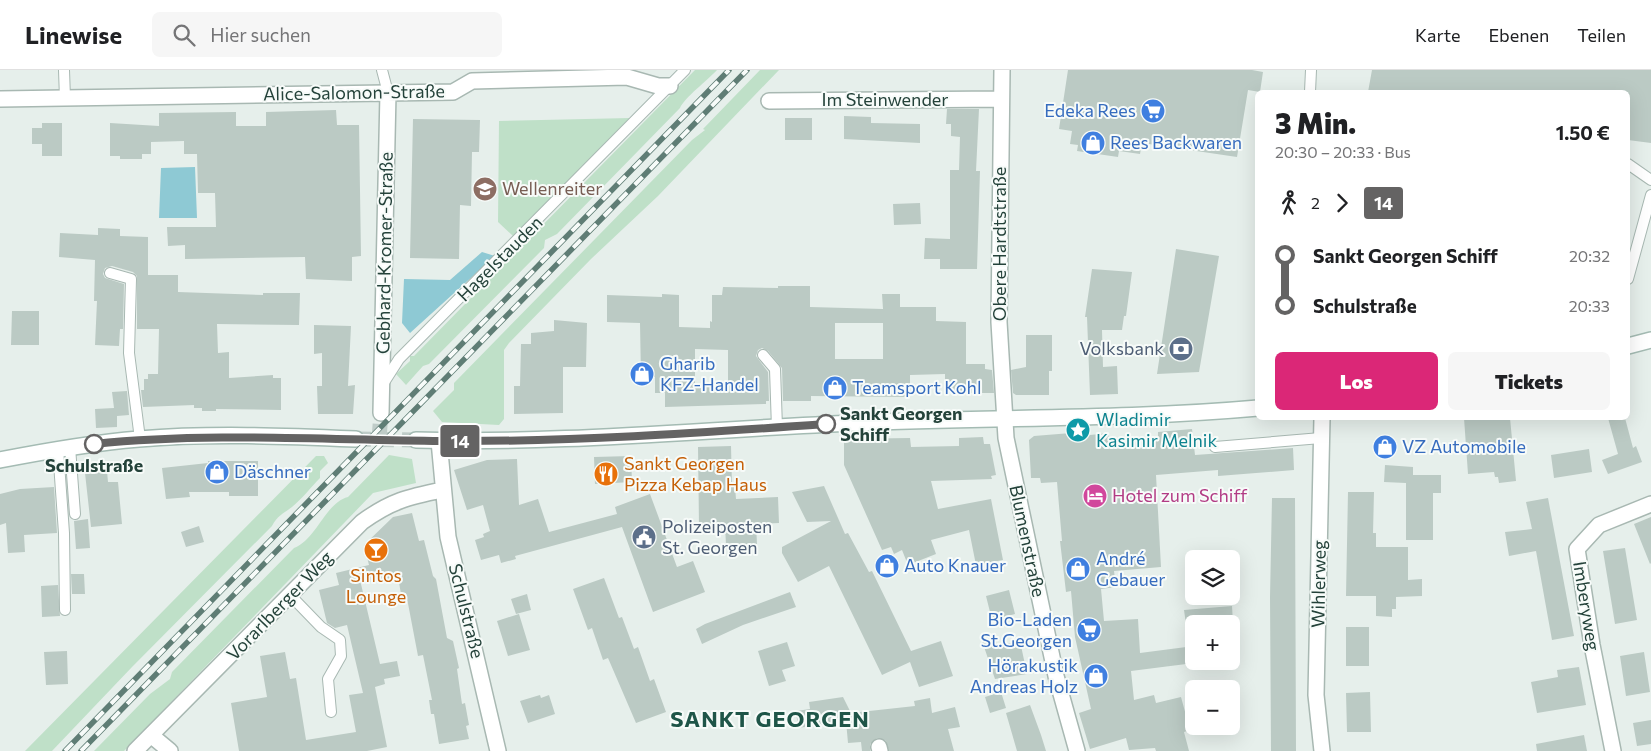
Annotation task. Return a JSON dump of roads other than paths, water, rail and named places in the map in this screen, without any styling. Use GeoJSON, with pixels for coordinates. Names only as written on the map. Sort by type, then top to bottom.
{"type":"FeatureCollection","features":[{"type":"Feature","properties":{"kind":"street","name":"Obere Hardtstraße"},"geometry":{"type":"LineString","coordinates":[[1002,70],[1000,100],[999,296],[1004,418]]}},
{"type":"Feature","properties":{"kind":"street","name":"Alice-Salomon-Straße"},"geometry":{"type":"LineString","coordinates":[[0,99],[453,92],[472,81],[627,77],[658,86],[670,86]]}},
{"type":"Feature","properties":{"kind":"street","name":"Gebhard-Kromer-Straße"},"geometry":{"type":"LineString","coordinates":[[381,413],[388,94]]}},
{"type":"Feature","properties":{"kind":"street","name":"Im Steinwender"},"geometry":{"type":"LineString","coordinates":[[769,101],[1000,100]]}},
{"type":"Feature","properties":{"kind":"street"},"geometry":{"type":"LineString","coordinates":[[1630,345],[1651,340]]}},
{"type":"Feature","properties":{"kind":"street"},"geometry":{"type":"LineString","coordinates":[[416,440],[552,440],[777,428],[1004,418],[1142,415],[1255,408]]}},
{"type":"Feature","properties":{"kind":"street","name":"Blumenstraße"},"geometry":{"type":"LineString","coordinates":[[1004,418],[1009,453],[1056,676],[1077,751]]}},
{"type":"Feature","properties":{"kind":"street","name":"Wihlerweg"},"geometry":{"type":"LineString","coordinates":[[1322,420],[1316,695],[1322,751]]}},
{"type":"Feature","properties":{"kind":"street"},"geometry":{"type":"LineString","coordinates":[[0,460],[64,448],[140,439],[192,437],[356,438]]}},
{"type":"Feature","properties":{"kind":"street","name":"Schulstraße"},"geometry":{"type":"LineString","coordinates":[[440,441],[442,490],[448,536],[498,751]]}},
{"type":"Feature","properties":{"kind":"street","name":"Vorarlberger Weg"},"geometry":{"type":"LineString","coordinates":[[135,751],[152,736],[362,522],[384,506],[400,499],[442,490]]}},
{"type":"Feature","properties":{"kind":"street","name":"Imberyweg"},"geometry":{"type":"LineString","coordinates":[[1613,751],[1592,645],[1577,549],[1599,525],[1651,504]]}},
{"type":"Feature","properties":{"kind":"street"},"geometry":{"type":"LineString","coordinates":[[152,736],[170,751]]}},
{"type":"Feature","properties":{"kind":"lane"},"geometry":{"type":"LineString","coordinates":[[64,70],[64,98]]}},
{"type":"Feature","properties":{"kind":"lane"},"geometry":{"type":"LineString","coordinates":[[382,70],[388,94]]}},
{"type":"Feature","properties":{"kind":"lane","name":"Hagelstauden"},"geometry":{"type":"LineString","coordinates":[[382,385],[399,359],[685,70]]}},
{"type":"Feature","properties":{"kind":"lane"},"geometry":{"type":"LineString","coordinates":[[1310,90],[1311,70]]}},
{"type":"Feature","properties":{"kind":"lane"},"geometry":{"type":"LineString","coordinates":[[1630,165],[1651,180]]}},
{"type":"Feature","properties":{"kind":"lane"},"geometry":{"type":"LineString","coordinates":[[1630,272],[1651,195]]}},
{"type":"Feature","properties":{"kind":"lane"},"geometry":{"type":"LineString","coordinates":[[110,273],[131,279],[129,353],[140,439]]}},
{"type":"Feature","properties":{"kind":"lane"},"geometry":{"type":"LineString","coordinates":[[763,355],[775,369],[777,428]]}},
{"type":"Feature","properties":{"kind":"lane"},"geometry":{"type":"LineString","coordinates":[[1215,448],[1321,438]]}},
{"type":"Feature","properties":{"kind":"lane"},"geometry":{"type":"LineString","coordinates":[[64,448],[75,514]]}},
{"type":"Feature","properties":{"kind":"lane"},"geometry":{"type":"LineString","coordinates":[[64,448],[65,610]]}},
{"type":"Feature","properties":{"kind":"lane"},"geometry":{"type":"LineString","coordinates":[[290,595],[321,626],[340,640],[341,656],[328,679],[331,712]]}},
{"type":"Feature","properties":{"kind":"water"},"geometry":{"type":"Polygon","coordinates":[[[195,167],[197,218],[159,218],[161,168],[195,167]]]}},
{"type":"Feature","properties":{"kind":"water"},"geometry":{"type":"Polygon","coordinates":[[[482,252],[495,256],[410,333],[402,323],[404,279],[450,280],[482,252]]]}},
{"type":"Feature","properties":{"kind":"tunnel"},"geometry":{"type":"LineString","coordinates":[[379,439],[381,413]]}},
{"type":"Feature","properties":{"kind":"tunnel"},"geometry":{"type":"LineString","coordinates":[[356,439],[416,440]]}},
{"type":"Feature","properties":{"kind":"railway"},"geometry":{"type":"LineString","coordinates":[[65,751],[729,70]]}},
{"type":"Feature","properties":{"kind":"railway"},"geometry":{"type":"LineString","coordinates":[[81,751],[747,70]]}},
{"type":"Feature","properties":{"kind":"place","name":"Edeka Rees"},"geometry":{"type":"Point","coordinates":[1153,111]}},
{"type":"Feature","properties":{"kind":"place","name":"Rees Backwaren"},"geometry":{"type":"Point","coordinates":[1093,143]}},
{"type":"Feature","properties":{"kind":"place","name":"Wellenreiter"},"geometry":{"type":"Point","coordinates":[485,189]}},
{"type":"Feature","properties":{"kind":"place","name":"Volksbank"},"geometry":{"type":"Point","coordinates":[1181,349]}},
{"type":"Feature","properties":{"kind":"place","name":"Gharib KFZ-Handel"},"geometry":{"type":"Point","coordinates":[642,374]}},
{"type":"Feature","properties":{"kind":"place","name":"Teamsport Kohl"},"geometry":{"type":"Point","coordinates":[835,388]}},
{"type":"Feature","properties":{"kind":"place","name":"Sankt Georgen Schiff"},"geometry":{"type":"Point","coordinates":[826,424]}},
{"type":"Feature","properties":{"kind":"place","name":"Wladimir Kasimir Melnik"},"geometry":{"type":"Point","coordinates":[1078,430]}},
{"type":"Feature","properties":{"kind":"place","name":"Schulstraße"},"geometry":{"type":"Point","coordinates":[94,444]}},
{"type":"Feature","properties":{"kind":"place","name":"VZ Automobile"},"geometry":{"type":"Point","coordinates":[1385,447]}},
{"type":"Feature","properties":{"kind":"place","name":"Däschner"},"geometry":{"type":"Point","coordinates":[217,472]}},
{"type":"Feature","properties":{"kind":"place","name":"Sankt Georgen Pizza Kebap Haus"},"geometry":{"type":"Point","coordinates":[606,474]}},
{"type":"Feature","properties":{"kind":"place","name":"Hotel zum Schiff"},"geometry":{"type":"Point","coordinates":[1095,496]}},
{"type":"Feature","properties":{"kind":"place","name":"Polizeiposten St. Georgen"},"geometry":{"type":"Point","coordinates":[644,537]}},
{"type":"Feature","properties":{"kind":"place","name":"Sintos Lounge"},"geometry":{"type":"Point","coordinates":[376,550]}},
{"type":"Feature","properties":{"kind":"place","name":"Auto Knauer"},"geometry":{"type":"Point","coordinates":[887,566]}},
{"type":"Feature","properties":{"kind":"place","name":"André Gebauer"},"geometry":{"type":"Point","coordinates":[1078,569]}},
{"type":"Feature","properties":{"kind":"place","name":"Bio-Laden St.Georgen"},"geometry":{"type":"Point","coordinates":[1089,630]}},
{"type":"Feature","properties":{"kind":"place","name":"Hörakustik Andreas Holz"},"geometry":{"type":"Point","coordinates":[1096,676]}},
{"type":"Feature","properties":{"kind":"district","name":"SANKT GEORGEN"},"geometry":{"type":"Point","coordinates":[770,719]}}]}
